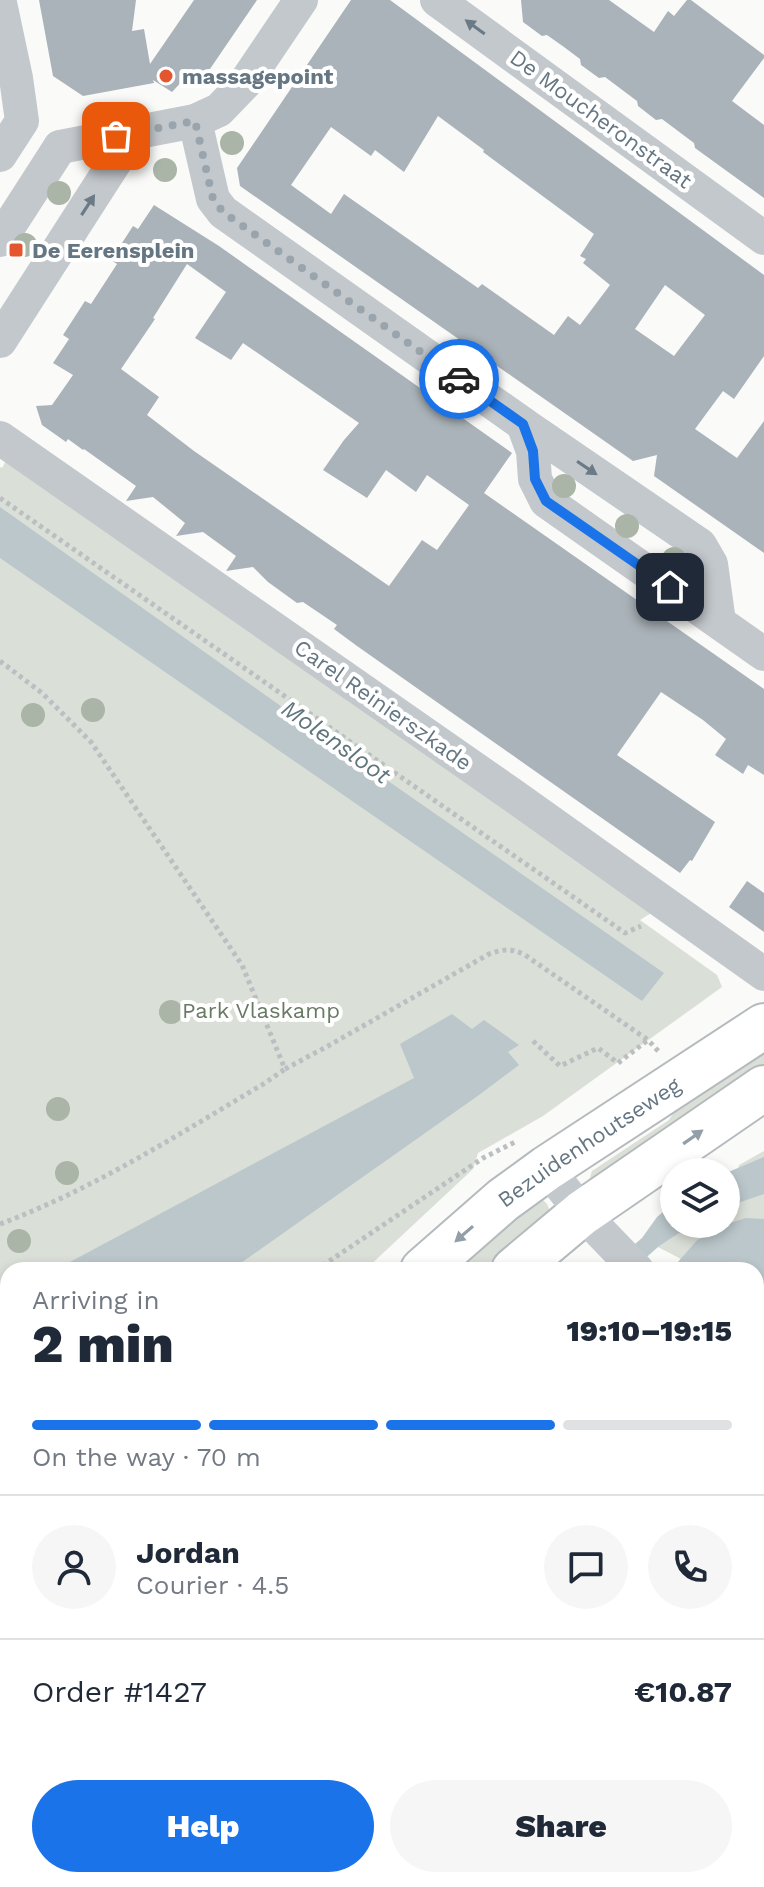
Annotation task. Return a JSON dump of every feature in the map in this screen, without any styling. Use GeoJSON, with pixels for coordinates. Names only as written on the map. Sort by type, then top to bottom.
{"type":"FeatureCollection","features":[{"type":"Feature","properties":{"kind":"main road","name":"Bezuidenhoutseweg"},"geometry":{"type":"LineString","coordinates":[[432,1262],[503,1200],[537,1152],[764,1026]]}},
{"type":"Feature","properties":{"kind":"main road"},"geometry":{"type":"LineString","coordinates":[[524,1262],[582,1213],[764,1088]]}},
{"type":"Feature","properties":{"kind":"street"},"geometry":{"type":"LineString","coordinates":[[0,3],[8,80],[22,121],[60,147],[195,121],[219,110],[245,83],[301,0]]}},
{"type":"Feature","properties":{"kind":"street","name":"De Moucheronstraat"},"geometry":{"type":"LineString","coordinates":[[437,0],[764,238]]}},
{"type":"Feature","properties":{"kind":"street"},"geometry":{"type":"LineString","coordinates":[[0,155],[22,121]]}},
{"type":"Feature","properties":{"kind":"street"},"geometry":{"type":"LineString","coordinates":[[195,121],[213,199],[223,212],[700,545],[711,564],[719,622]]}},
{"type":"Feature","properties":{"kind":"street"},"geometry":{"type":"LineString","coordinates":[[0,341],[120,154],[116,136]]}},
{"type":"Feature","properties":{"kind":"street"},"geometry":{"type":"LineString","coordinates":[[0,240],[60,147]]}},
{"type":"Feature","properties":{"kind":"street"},"geometry":{"type":"LineString","coordinates":[[523,424],[533,451],[535,479],[546,501],[764,654]]}},
{"type":"Feature","properties":{"kind":"street","name":"Carel Reinierszkade"},"geometry":{"type":"LineString","coordinates":[[0,438],[764,974]]}},
{"type":"Feature","properties":{"kind":"street"},"geometry":{"type":"LineString","coordinates":[[537,1152],[582,1213],[629,1262]]}},
{"type":"Feature","properties":{"kind":"path"},"geometry":{"type":"LineString","coordinates":[[0,498],[625,933],[630,930]]}},
{"type":"Feature","properties":{"kind":"path"},"geometry":{"type":"LineString","coordinates":[[0,661],[42,693],[91,742],[242,965],[285,1069]]}},
{"type":"Feature","properties":{"kind":"path"},"geometry":{"type":"LineString","coordinates":[[0,1224],[94,1183],[285,1069],[476,961],[504,949],[525,955],[648,1040],[660,1053]]}},
{"type":"Feature","properties":{"kind":"path"},"geometry":{"type":"LineString","coordinates":[[533,1041],[560,1066],[598,1048],[618,1063],[648,1040]]}},
{"type":"Feature","properties":{"kind":"path"},"geometry":{"type":"LineString","coordinates":[[328,1262],[483,1158],[537,1152]]}},
{"type":"Feature","properties":{"kind":"green space","name":"Park Vlaskamp"},"geometry":{"type":"Polygon","coordinates":[[[7,459],[656,910],[640,920],[717,975],[722,987],[543,1116],[478,1153],[473,1169],[374,1262],[0,1262],[2,468],[7,459]]]}},
{"type":"Feature","properties":{"kind":"green space"},"geometry":{"type":"Polygon","coordinates":[[[764,1043],[764,1069],[599,1183],[589,1181],[592,1171],[669,1120],[682,1099],[764,1043]]]}},
{"type":"Feature","properties":{"kind":"green space"},"geometry":{"type":"Polygon","coordinates":[[[764,1151],[764,1262],[750,1262],[731,1238],[740,1238],[740,1164],[764,1151]]]}},
{"type":"Feature","properties":{"kind":"green space"},"geometry":{"type":"Polygon","coordinates":[[[541,1198],[547,1204],[551,1213],[503,1262],[457,1262],[541,1198]]]}},
{"type":"Feature","properties":{"kind":"green space"},"geometry":{"type":"Polygon","coordinates":[[[672,1238],[701,1238],[697,1240],[681,1259],[658,1247],[672,1238]]]}},
{"type":"Feature","properties":{"kind":"shaded area"},"geometry":{"type":"Polygon","coordinates":[[[0,507],[664,973],[642,1001],[0,558],[0,507]]]}},
{"type":"Feature","properties":{"kind":"shaded area"},"geometry":{"type":"Polygon","coordinates":[[[452,1014],[472,1029],[484,1020],[519,1045],[508,1052],[519,1065],[242,1262],[70,1262],[414,1078],[400,1044],[452,1014]]]}},
{"type":"Feature","properties":{"kind":"shaded area"},"geometry":{"type":"Polygon","coordinates":[[[764,1157],[764,1194],[740,1202],[740,1167],[764,1157]]]}},
{"type":"Feature","properties":{"kind":"shaded area"},"geometry":{"type":"Polygon","coordinates":[[[660,1215],[660,1238],[672,1238],[641,1262],[614,1262],[642,1238],[660,1215]]]}},
{"type":"Feature","properties":{"kind":"shaded area"},"geometry":{"type":"Polygon","coordinates":[[[764,1219],[764,1262],[678,1262],[697,1240],[740,1238],[740,1220],[764,1219]]]}},
{"type":"Feature","properties":{"kind":"building"},"geometry":{"type":"Polygon","coordinates":[[[39,0],[136,0],[132,31],[144,29],[150,64],[194,0],[257,0],[197,88],[188,75],[172,92],[153,80],[154,83],[83,96],[53,76],[39,0]]]}},
{"type":"Feature","properties":{"kind":"building"},"geometry":{"type":"Polygon","coordinates":[[[351,0],[390,0],[764,275],[764,356],[734,399],[723,391],[695,429],[737,458],[764,421],[764,553],[654,476],[657,455],[633,461],[240,186],[237,168],[351,0]],[[438,116],[404,172],[375,150],[371,156],[331,127],[291,185],[331,214],[344,194],[478,288],[482,284],[554,335],[568,316],[580,325],[610,285],[583,263],[586,259],[580,256],[594,234],[438,116]],[[665,285],[635,329],[674,356],[705,315],[665,285]]]}},
{"type":"Feature","properties":{"kind":"building"},"geometry":{"type":"Polygon","coordinates":[[[521,0],[609,0],[654,32],[668,11],[674,16],[687,0],[691,0],[764,55],[732,101],[764,125],[764,198],[695,148],[694,143],[662,119],[656,120],[605,77],[599,78],[581,65],[580,59],[564,47],[523,22],[521,0]]]}},
{"type":"Feature","properties":{"kind":"building"},"geometry":{"type":"Polygon","coordinates":[[[154,205],[219,246],[512,453],[484,493],[764,689],[764,775],[748,765],[743,774],[715,755],[726,739],[661,692],[617,755],[715,822],[692,861],[680,873],[357,646],[334,629],[337,625],[303,602],[297,603],[253,567],[226,571],[236,556],[203,532],[176,536],[185,523],[153,497],[126,501],[136,486],[84,449],[68,439],[66,442],[42,425],[36,406],[52,405],[73,375],[53,363],[69,339],[63,335],[85,301],[91,304],[117,264],[111,260],[133,226],[138,229],[154,205]],[[187,264],[121,369],[159,397],[147,415],[389,586],[422,540],[437,550],[469,505],[427,475],[416,492],[386,470],[367,498],[323,470],[359,423],[243,343],[231,360],[195,338],[226,292],[187,264]]]}},
{"type":"Feature","properties":{"kind":"building"},"geometry":{"type":"Polygon","coordinates":[[[747,881],[764,893],[764,932],[729,907],[747,881]]]}},
{"type":"Feature","properties":{"kind":"way so far"},"geometry":{"type":"LineString","coordinates":[[116,136],[195,121],[213,199],[223,212],[459,379]]}},
{"type":"Feature","properties":{"kind":"place","name":"massagepoint"},"geometry":{"type":"Point","coordinates":[166,76]}},
{"type":"Feature","properties":{"kind":"place","name":"De Eerensplein"},"geometry":{"type":"Point","coordinates":[16,250]}},
{"type":"Feature","properties":{"kind":"route"},"geometry":{"type":"LineString","coordinates":[[459,379],[523,424],[533,451],[535,479],[546,501],[670,587]]}},
{"type":"Feature","properties":{"kind":"water label","name":"Molensloot"},"geometry":{"type":"Point","coordinates":[336,742]}}]}
